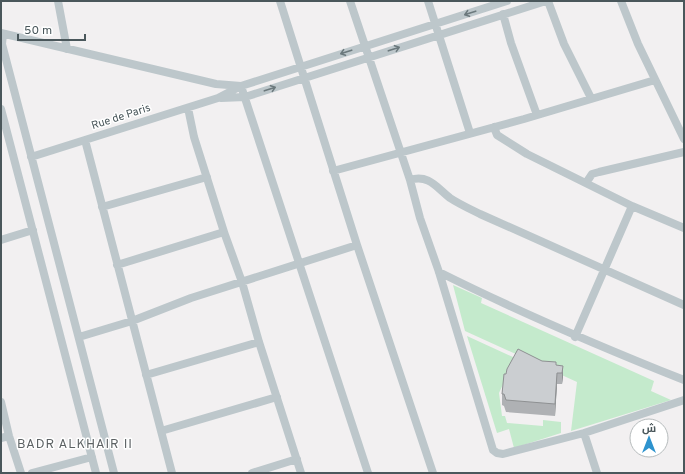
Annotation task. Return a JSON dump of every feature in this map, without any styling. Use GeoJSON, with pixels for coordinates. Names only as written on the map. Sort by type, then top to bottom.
{"type":"FeatureCollection","features":[{"type":"Feature","properties":{"kind":"street"},"geometry":{"type":"LineString","coordinates":[[58,1],[67,49]]}},
{"type":"Feature","properties":{"kind":"street"},"geometry":{"type":"LineString","coordinates":[[280,1],[357,245],[433,473]]}},
{"type":"Feature","properties":{"kind":"street"},"geometry":{"type":"LineString","coordinates":[[350,1],[410,180],[420,218],[439,272],[493,450],[497,453],[503,454],[584,433],[684,400]]}},
{"type":"Feature","properties":{"kind":"street"},"geometry":{"type":"LineString","coordinates":[[428,1],[470,133]]}},
{"type":"Feature","properties":{"kind":"street"},"geometry":{"type":"LineString","coordinates":[[218,98],[245,97],[547,1],[564,44],[591,98]]}},
{"type":"Feature","properties":{"kind":"street"},"geometry":{"type":"LineString","coordinates":[[621,1],[655,80],[684,139]]}},
{"type":"Feature","properties":{"kind":"street"},"geometry":{"type":"LineString","coordinates":[[218,98],[241,86],[502,2]]}},
{"type":"Feature","properties":{"kind":"street"},"geometry":{"type":"LineString","coordinates":[[503,14],[537,115]]}},
{"type":"Feature","properties":{"kind":"street"},"geometry":{"type":"LineString","coordinates":[[114,473],[2,44],[2,33],[216,84],[241,86]]}},
{"type":"Feature","properties":{"kind":"street"},"geometry":{"type":"LineString","coordinates":[[334,171],[537,115],[655,80]]}},
{"type":"Feature","properties":{"kind":"street"},"geometry":{"type":"LineString","coordinates":[[241,86],[368,473]]}},
{"type":"Feature","properties":{"kind":"street","name":"Rue de Paris"},"geometry":{"type":"LineString","coordinates":[[32,157],[218,98]]}},
{"type":"Feature","properties":{"kind":"street"},"geometry":{"type":"LineString","coordinates":[[188,108],[194,137],[224,232],[242,282],[259,342],[301,473]]}},
{"type":"Feature","properties":{"kind":"street"},"geometry":{"type":"LineString","coordinates":[[1,109],[96,473]]}},
{"type":"Feature","properties":{"kind":"street"},"geometry":{"type":"LineString","coordinates":[[494,127],[497,135],[512,146],[632,206],[684,228]]}},
{"type":"Feature","properties":{"kind":"street"},"geometry":{"type":"LineString","coordinates":[[85,140],[172,473]]}},
{"type":"Feature","properties":{"kind":"street"},"geometry":{"type":"LineString","coordinates":[[586,182],[592,174],[598,172],[684,152]]}},
{"type":"Feature","properties":{"kind":"street"},"geometry":{"type":"LineString","coordinates":[[102,207],[207,177]]}},
{"type":"Feature","properties":{"kind":"street"},"geometry":{"type":"LineString","coordinates":[[410,180],[418,178],[429,180],[460,204],[684,305]]}},
{"type":"Feature","properties":{"kind":"street"},"geometry":{"type":"LineString","coordinates":[[575,337],[632,206]]}},
{"type":"Feature","properties":{"kind":"street"},"geometry":{"type":"LineString","coordinates":[[1,240],[33,230]]}},
{"type":"Feature","properties":{"kind":"street"},"geometry":{"type":"LineString","coordinates":[[117,265],[224,232]]}},
{"type":"Feature","properties":{"kind":"street"},"geometry":{"type":"LineString","coordinates":[[79,337],[132,321],[191,298],[357,245]]}},
{"type":"Feature","properties":{"kind":"street"},"geometry":{"type":"LineString","coordinates":[[439,272],[511,308],[575,337],[684,380]]}},
{"type":"Feature","properties":{"kind":"street"},"geometry":{"type":"LineString","coordinates":[[146,375],[259,342]]}},
{"type":"Feature","properties":{"kind":"street"},"geometry":{"type":"LineString","coordinates":[[161,431],[277,397]]}},
{"type":"Feature","properties":{"kind":"street"},"geometry":{"type":"LineString","coordinates":[[1,402],[5,437],[21,473]]}},
{"type":"Feature","properties":{"kind":"street"},"geometry":{"type":"LineString","coordinates":[[584,433],[597,473]]}},
{"type":"Feature","properties":{"kind":"street"},"geometry":{"type":"LineString","coordinates":[[32,473],[92,457]]}},
{"type":"Feature","properties":{"kind":"street"},"geometry":{"type":"LineString","coordinates":[[252,473],[297,459]]}},
{"type":"Feature","properties":{"kind":"green space"},"geometry":{"type":"Polygon","coordinates":[[[453,285],[482,298],[481,303],[654,381],[651,391],[671,400],[571,431],[577,382],[465,331],[453,285]]]}},
{"type":"Feature","properties":{"kind":"green space"},"geometry":{"type":"Polygon","coordinates":[[[467,336],[515,358],[499,393],[502,416],[505,416],[507,423],[543,426],[543,420],[561,422],[561,433],[514,448],[509,429],[497,433],[467,336]]]}},
{"type":"Feature","properties":{"kind":"building"},"geometry":{"type":"Polygon","coordinates":[[[518,349],[542,361],[556,362],[556,365],[563,366],[562,373],[557,373],[555,404],[506,400],[504,394],[502,394],[504,374],[506,374],[507,369],[518,349]]]}},
{"type":"Feature","properties":{"kind":"district","name":"BADR ALKHAIR II"},"geometry":{"type":"Point","coordinates":[75,445]}}]}
